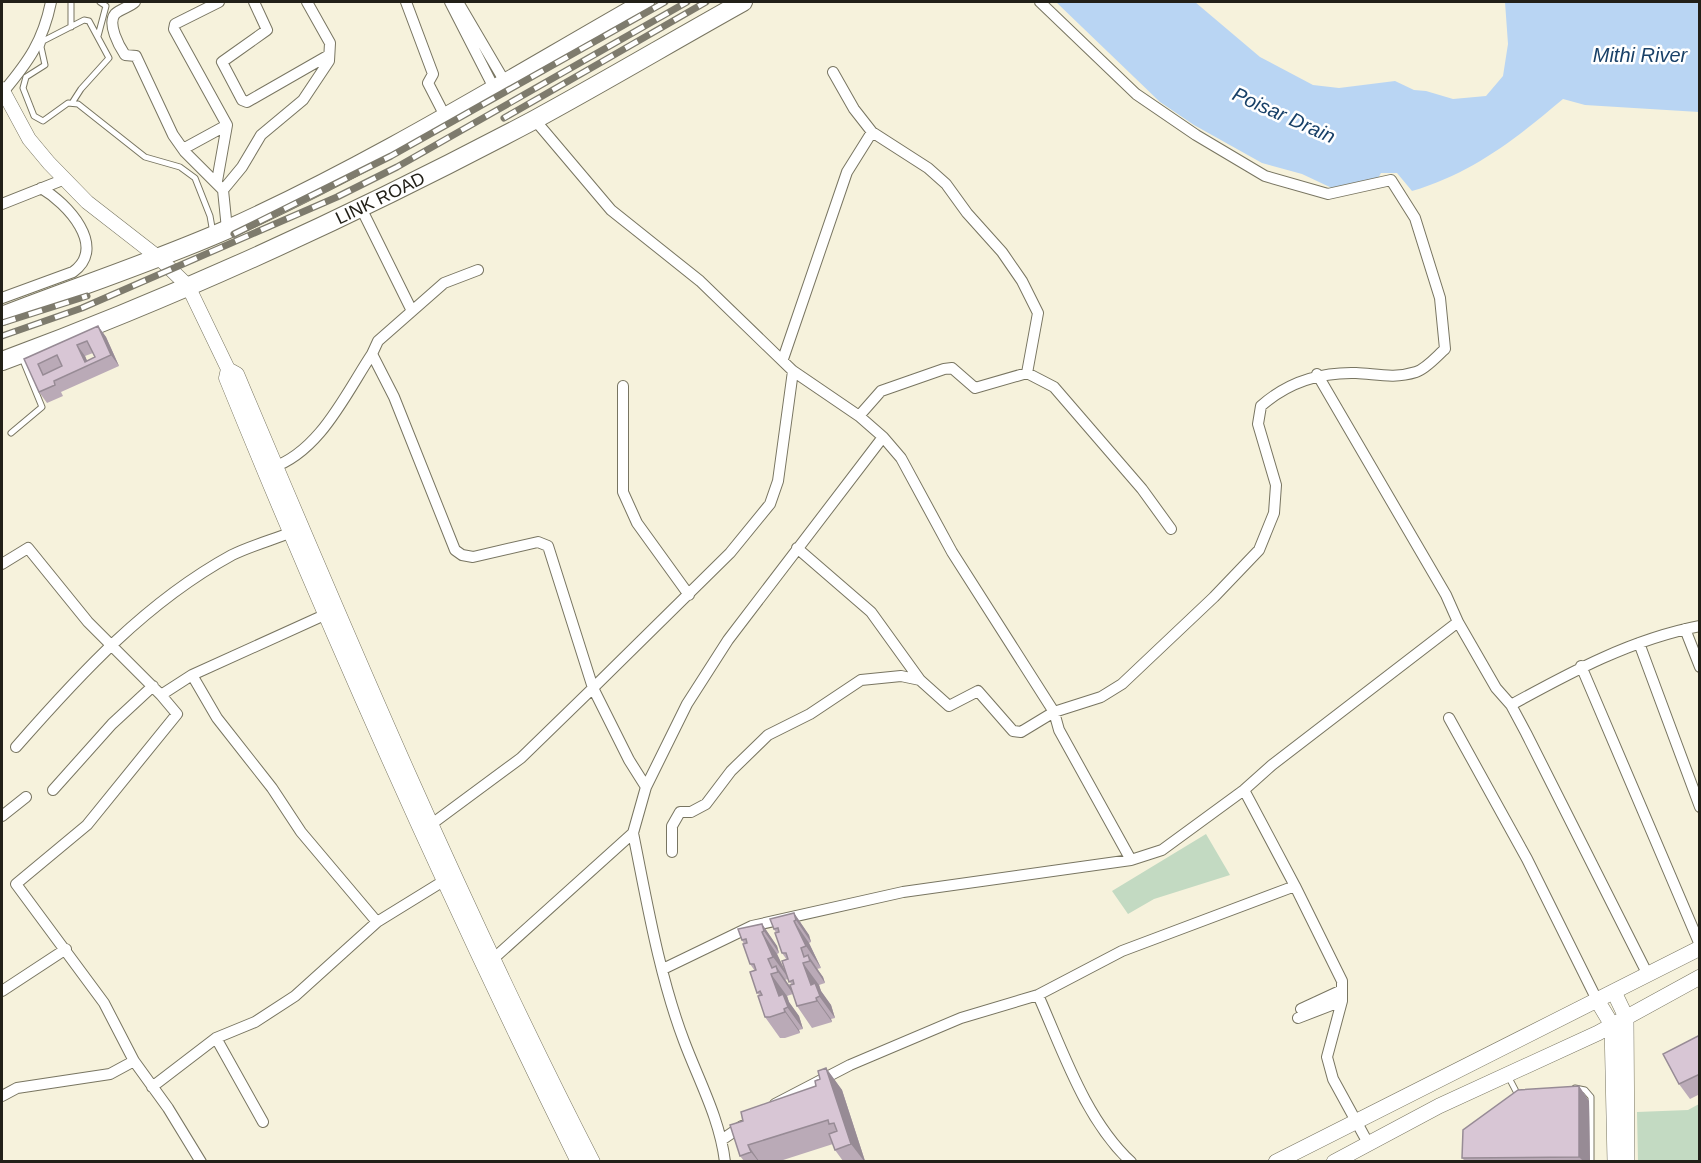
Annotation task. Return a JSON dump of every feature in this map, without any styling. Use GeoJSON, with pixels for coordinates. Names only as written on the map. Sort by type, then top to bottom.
{"type":"FeatureCollection","features":[{"type":"Feature","properties":{"kind":"main road"},"geometry":{"type":"LineString","coordinates":[[2,316],[159,258],[220,232],[341,173],[645,2]]}},
{"type":"Feature","properties":{"kind":"main road","name":"LINK ROAD"},"geometry":{"type":"LineString","coordinates":[[2,361],[188,286],[361,208],[534,119],[743,2]]}},
{"type":"Feature","properties":{"kind":"main road"},"geometry":{"type":"LineString","coordinates":[[1276,1161],[1614,992],[1700,946]]}},
{"type":"Feature","properties":{"kind":"main road"},"geometry":{"type":"LineString","coordinates":[[1334,1161],[1612,1025],[1700,977]]}},
{"type":"Feature","properties":{"kind":"main road"},"geometry":{"type":"LineString","coordinates":[[1614,992],[1626,1017],[1615,1161]]}},
{"type":"Feature","properties":{"kind":"main road"},"geometry":{"type":"LineString","coordinates":[[1597,1000],[1612,1025],[1627,1161]]}},
{"type":"Feature","properties":{"kind":"street"},"geometry":{"type":"LineString","coordinates":[[51,2],[47,22],[13,98],[29,139],[87,202],[159,258],[188,286],[228,369],[226,378],[270,469],[330,612],[448,878],[584,1159]]}},
{"type":"Feature","properties":{"kind":"street"},"geometry":{"type":"LineString","coordinates":[[135,2],[115,15],[112,24],[125,55],[136,57],[173,135],[183,149],[220,186]]}},
{"type":"Feature","properties":{"kind":"street"},"geometry":{"type":"LineString","coordinates":[[219,2],[175,24],[174,29],[227,125],[220,186],[220,232]]}},
{"type":"Feature","properties":{"kind":"street"},"geometry":{"type":"LineString","coordinates":[[254,2],[267,30],[263,36],[222,62],[242,100],[246,102],[329,55]]}},
{"type":"Feature","properties":{"kind":"street"},"geometry":{"type":"LineString","coordinates":[[220,186],[242,167],[261,135],[303,100],[329,61],[330,44],[307,2]]}},
{"type":"Feature","properties":{"kind":"street"},"geometry":{"type":"LineString","coordinates":[[406,2],[433,74],[428,83],[445,116]]}},
{"type":"Feature","properties":{"kind":"street"},"geometry":{"type":"LineString","coordinates":[[450,2],[499,85]]}},
{"type":"Feature","properties":{"kind":"street"},"geometry":{"type":"LineString","coordinates":[[458,2],[499,85]]}},
{"type":"Feature","properties":{"kind":"street"},"geometry":{"type":"LineString","coordinates":[[797,548],[871,612],[920,680],[950,706],[978,691],[1013,731],[1021,732],[1054,712],[1101,697],[1122,684],[1214,597],[1259,550],[1274,513],[1276,485],[1258,424],[1261,406],[1273,396],[1317,374],[1357,373],[1385,378],[1418,372],[1445,349],[1440,298],[1415,218],[1391,180],[1328,194],[1265,176],[1196,135],[1136,94],[1040,2]]}},
{"type":"Feature","properties":{"kind":"street"},"geometry":{"type":"LineString","coordinates":[[833,72],[872,132],[928,168],[946,184],[967,213],[1002,252],[1022,281],[1038,313],[1027,373]]}},
{"type":"Feature","properties":{"kind":"street"},"geometry":{"type":"LineString","coordinates":[[534,119],[611,210],[700,281],[793,371],[859,416],[883,437],[901,459],[952,552],[1054,712],[1059,730],[1131,860]]}},
{"type":"Feature","properties":{"kind":"street"},"geometry":{"type":"LineString","coordinates":[[183,149],[227,125]]}},
{"type":"Feature","properties":{"kind":"street"},"geometry":{"type":"LineString","coordinates":[[783,359],[847,172],[872,132]]}},
{"type":"Feature","properties":{"kind":"street"},"geometry":{"type":"LineString","coordinates":[[2,204],[65,179]]}},
{"type":"Feature","properties":{"kind":"street"},"geometry":{"type":"LineString","coordinates":[[2,298],[74,272],[84,265],[86,256],[83,232],[76,217],[55,196],[41,188]]}},
{"type":"Feature","properties":{"kind":"street"},"geometry":{"type":"LineString","coordinates":[[361,208],[412,311]]}},
{"type":"Feature","properties":{"kind":"street"},"geometry":{"type":"LineString","coordinates":[[270,469],[299,452],[324,428],[378,341],[444,283],[478,270]]}},
{"type":"Feature","properties":{"kind":"street"},"geometry":{"type":"LineString","coordinates":[[372,354],[394,398],[455,550],[473,557],[538,542],[548,546],[593,688],[629,760],[646,787]]}},
{"type":"Feature","properties":{"kind":"street"},"geometry":{"type":"LineString","coordinates":[[859,416],[881,391],[944,369],[952,368],[975,388],[1027,373],[1054,387],[1142,489],[1171,529]]}},
{"type":"Feature","properties":{"kind":"street"},"geometry":{"type":"LineString","coordinates":[[426,829],[521,758],[689,595],[730,553],[770,504],[778,481],[793,371]]}},
{"type":"Feature","properties":{"kind":"street"},"geometry":{"type":"LineString","coordinates":[[1317,374],[1440,585],[1496,688],[1511,705],[1647,973]]}},
{"type":"Feature","properties":{"kind":"street"},"geometry":{"type":"LineString","coordinates":[[623,386],[623,492],[637,523],[689,595]]}},
{"type":"Feature","properties":{"kind":"street"},"geometry":{"type":"LineString","coordinates":[[725,1161],[723,1139],[683,1040],[663,969],[633,833],[646,787],[699,685],[728,640],[883,437]]}},
{"type":"Feature","properties":{"kind":"street"},"geometry":{"type":"LineString","coordinates":[[16,747],[111,645],[178,588],[234,554],[296,530]]}},
{"type":"Feature","properties":{"kind":"street"},"geometry":{"type":"LineString","coordinates":[[2,564],[28,548],[87,622],[153,686],[177,714],[87,825],[16,884],[104,1003],[134,1061],[201,1161]]}},
{"type":"Feature","properties":{"kind":"street"},"geometry":{"type":"LineString","coordinates":[[161,695],[192,675],[330,612]]}},
{"type":"Feature","properties":{"kind":"street"},"geometry":{"type":"LineString","coordinates":[[663,969],[752,926],[903,892],[1131,860],[1162,850],[1244,790],[1272,765],[1458,621]]}},
{"type":"Feature","properties":{"kind":"street"},"geometry":{"type":"LineString","coordinates":[[1511,705],[1581,666],[1639,644],[1700,626]]}},
{"type":"Feature","properties":{"kind":"street"},"geometry":{"type":"LineString","coordinates":[[1685,629],[1700,667]]}},
{"type":"Feature","properties":{"kind":"street"},"geometry":{"type":"LineString","coordinates":[[1639,644],[1700,807]]}},
{"type":"Feature","properties":{"kind":"street"},"geometry":{"type":"LineString","coordinates":[[1581,666],[1700,946]]}},
{"type":"Feature","properties":{"kind":"street"},"geometry":{"type":"LineString","coordinates":[[192,675],[217,718],[272,788],[301,832],[377,922]]}},
{"type":"Feature","properties":{"kind":"street"},"geometry":{"type":"LineString","coordinates":[[672,852],[672,826],[680,812],[691,812],[706,804],[731,771],[768,735],[810,714],[861,680],[901,676],[920,680]]}},
{"type":"Feature","properties":{"kind":"street"},"geometry":{"type":"LineString","coordinates":[[53,789],[112,724],[153,686]]}},
{"type":"Feature","properties":{"kind":"street"},"geometry":{"type":"LineString","coordinates":[[1449,718],[1527,859],[1597,1000]]}},
{"type":"Feature","properties":{"kind":"street"},"geometry":{"type":"LineString","coordinates":[[1244,790],[1342,981],[1342,995],[1327,1058],[1333,1079],[1368,1143]]}},
{"type":"Feature","properties":{"kind":"street"},"geometry":{"type":"LineString","coordinates":[[2,816],[26,797]]}},
{"type":"Feature","properties":{"kind":"street"},"geometry":{"type":"LineString","coordinates":[[492,960],[633,833]]}},
{"type":"Feature","properties":{"kind":"street"},"geometry":{"type":"LineString","coordinates":[[152,1087],[216,1038],[255,1022],[294,996],[377,922],[448,878]]}},
{"type":"Feature","properties":{"kind":"street"},"geometry":{"type":"LineString","coordinates":[[769,1108],[788,1095],[850,1065],[961,1018],[1038,995],[1122,951],[1295,886]]}},
{"type":"Feature","properties":{"kind":"street"},"geometry":{"type":"LineString","coordinates":[[473,929],[492,960],[509,1008]]}},
{"type":"Feature","properties":{"kind":"street"},"geometry":{"type":"LineString","coordinates":[[2,991],[66,949]]}},
{"type":"Feature","properties":{"kind":"street"},"geometry":{"type":"LineString","coordinates":[[1038,995],[1074,1074],[1104,1131],[1131,1161]]}},
{"type":"Feature","properties":{"kind":"street"},"geometry":{"type":"LineString","coordinates":[[1299,1013],[1342,995]]}},
{"type":"Feature","properties":{"kind":"street"},"geometry":{"type":"LineString","coordinates":[[216,1038],[263,1122]]}},
{"type":"Feature","properties":{"kind":"street"},"geometry":{"type":"LineString","coordinates":[[2,1096],[17,1088],[110,1074],[134,1061]]}},
{"type":"Feature","properties":{"kind":"street"},"geometry":{"type":"LineString","coordinates":[[723,1139],[751,1120]]}},
{"type":"Feature","properties":{"kind":"lane"},"geometry":{"type":"LineString","coordinates":[[70,27],[71,2]]}},
{"type":"Feature","properties":{"kind":"lane"},"geometry":{"type":"LineString","coordinates":[[98,36],[106,6],[100,2]]}},
{"type":"Feature","properties":{"kind":"lane"},"geometry":{"type":"LineString","coordinates":[[89,21],[109,58],[81,89],[72,103],[43,121],[34,116],[29,105],[13,98],[23,88],[26,77],[45,65],[41,47],[43,41],[70,27],[89,21]]}},
{"type":"Feature","properties":{"kind":"lane"},"geometry":{"type":"LineString","coordinates":[[13,98],[29,105]]}},
{"type":"Feature","properties":{"kind":"lane"},"geometry":{"type":"LineString","coordinates":[[72,103],[78,104],[145,157],[180,167],[195,178],[210,216],[220,232]]}},
{"type":"Feature","properties":{"kind":"lane"},"geometry":{"type":"LineString","coordinates":[[11,433],[42,407],[20,354]]}},
{"type":"Feature","properties":{"kind":"lane"},"geometry":{"type":"LineString","coordinates":[[1507,1075],[1520,1100]]}},
{"type":"Feature","properties":{"kind":"lane"},"geometry":{"type":"LineString","coordinates":[[1564,1088],[1585,1090],[1592,1097],[1591,1161]]}},
{"type":"Feature","properties":{"kind":"lane"},"geometry":{"type":"LineString","coordinates":[[1514,1104],[1528,1096]]}},
{"type":"Feature","properties":{"kind":"green space"},"geometry":{"type":"Polygon","coordinates":[[[1206,834],[1230,875],[1154,899],[1128,914],[1112,891],[1206,834]]]}},
{"type":"Feature","properties":{"kind":"green space"},"geometry":{"type":"Polygon","coordinates":[[[1699,1104],[1699,1161],[1638,1161],[1637,1112],[1688,1110],[1699,1104]]]}},
{"type":"Feature","properties":{"kind":"water","name":"Mithi River"},"geometry":{"type":"Polygon","coordinates":[[[1056,2],[1195,2],[1260,57],[1313,85],[1339,88],[1395,81],[1414,90],[1453,99],[1486,96],[1503,76],[1508,44],[1505,2],[1699,2],[1699,112],[1585,105],[1563,99],[1492,153],[1434,183],[1412,191],[1397,173],[1381,173],[1374,185],[1334,189],[1302,174],[1262,163],[1194,125],[1160,102],[1056,2]]]}},
{"type":"Feature","properties":{"kind":"building"},"geometry":{"type":"Polygon","coordinates":[[[98,326],[111,355],[54,381],[55,385],[39,392],[24,359],[98,326]],[[87,341],[77,345],[85,362],[95,357],[87,341]],[[57,355],[38,364],[43,375],[62,366],[57,355]]]}},
{"type":"Feature","properties":{"kind":"building"},"geometry":{"type":"Polygon","coordinates":[[[794,913],[796,920],[794,921],[806,946],[801,948],[804,957],[808,955],[810,961],[803,963],[811,985],[815,983],[820,996],[816,998],[817,1001],[797,1006],[790,985],[794,984],[793,980],[789,982],[782,961],[788,959],[786,953],[782,953],[775,933],[779,932],[778,928],[774,929],[770,919],[794,913]]]}},
{"type":"Feature","properties":{"kind":"building"},"geometry":{"type":"Polygon","coordinates":[[[762,924],[764,931],[762,932],[773,957],[768,959],[772,968],[776,966],[778,972],[771,974],[779,996],[783,994],[788,1007],[784,1009],[785,1012],[770,1017],[765,1017],[758,996],[762,995],[760,991],[757,993],[750,972],[756,970],[754,964],[750,964],[743,944],[747,943],[746,939],[742,940],[738,929],[762,924]]]}},
{"type":"Feature","properties":{"kind":"building"},"geometry":{"type":"Polygon","coordinates":[[[1700,1035],[1700,1074],[1679,1084],[1663,1054],[1700,1035]]]}},
{"type":"Feature","properties":{"kind":"building"},"geometry":{"type":"Polygon","coordinates":[[[826,1068],[851,1144],[835,1150],[829,1134],[837,1131],[834,1123],[829,1124],[828,1120],[748,1145],[751,1152],[740,1156],[730,1125],[743,1121],[741,1112],[816,1086],[815,1081],[820,1079],[818,1071],[826,1068]]]}},
{"type":"Feature","properties":{"kind":"building"},"geometry":{"type":"Polygon","coordinates":[[[1579,1086],[1579,1157],[1462,1158],[1463,1130],[1518,1090],[1579,1086]]]}},
{"type":"Feature","properties":{"kind":"railway"},"geometry":{"type":"LineString","coordinates":[[234,234],[391,156],[665,2]]}},
{"type":"Feature","properties":{"kind":"railway"},"geometry":{"type":"LineString","coordinates":[[2,336],[82,308],[337,197],[397,167],[687,2]]}},
{"type":"Feature","properties":{"kind":"railway"},"geometry":{"type":"LineString","coordinates":[[504,118],[706,2]]}},
{"type":"Feature","properties":{"kind":"railway"},"geometry":{"type":"LineString","coordinates":[[2,323],[87,296]]}},
{"type":"Feature","properties":{"kind":"water label","name":"Poisar Drain"},"geometry":{"type":"Point","coordinates":[1284,115]}}]}
